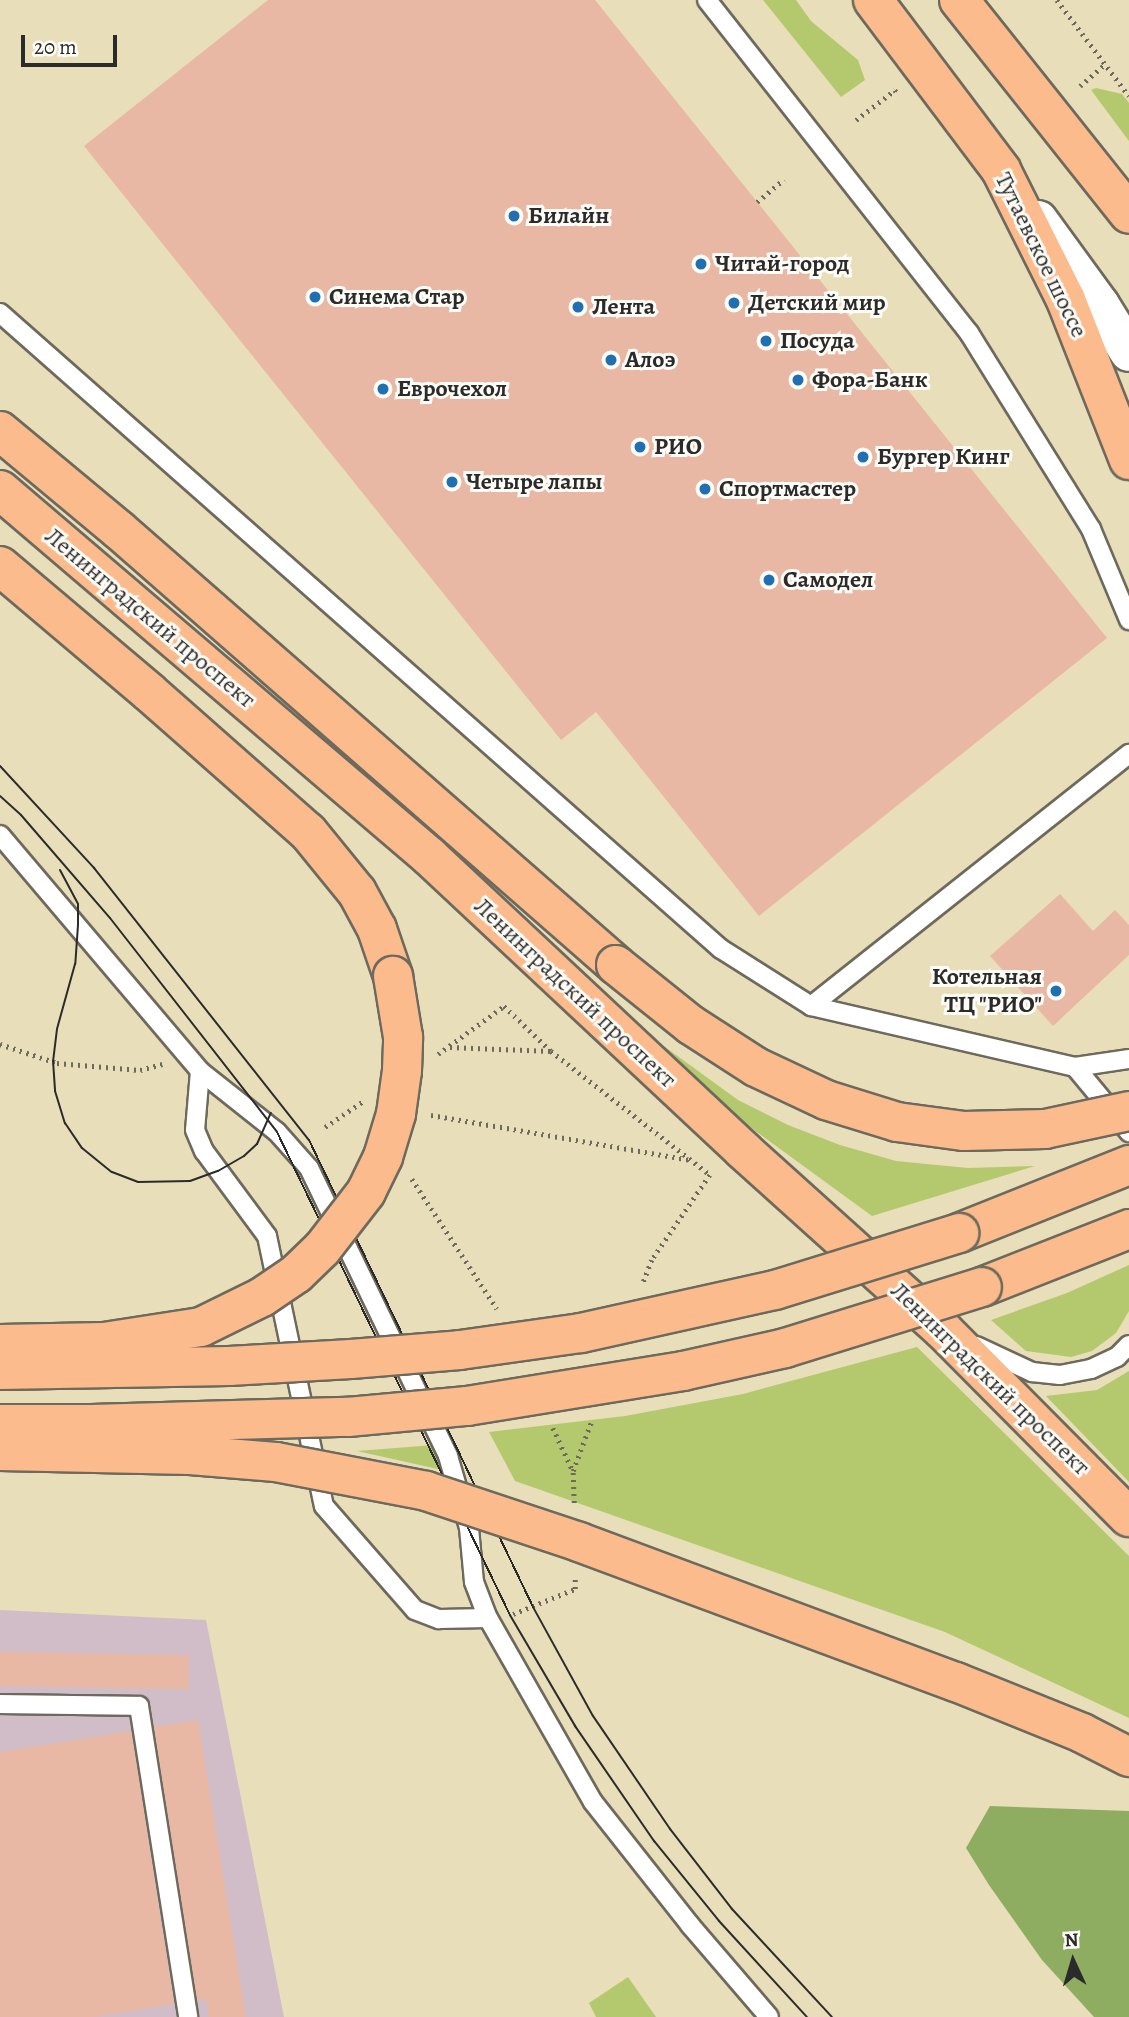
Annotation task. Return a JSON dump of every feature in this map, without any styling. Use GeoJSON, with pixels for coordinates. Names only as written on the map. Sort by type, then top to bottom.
{"type":"FeatureCollection","features":[{"type":"Feature","properties":{"kind":"main road","name":"Тутаевское шоссе"},"geometry":{"type":"LineString","coordinates":[[873,0],[1001,170],[1066,300],[1129,460]]}},
{"type":"Feature","properties":{"kind":"main road"},"geometry":{"type":"LineString","coordinates":[[959,0],[1129,214]]}},
{"type":"Feature","properties":{"kind":"main road","name":"Ленинградский проспект"},"geometry":{"type":"LineString","coordinates":[[0,431],[119,530],[616,965],[691,1025],[756,1067],[826,1100],[897,1122],[964,1132],[1045,1129],[1129,1111]]}},
{"type":"Feature","properties":{"kind":"main road","name":"Ленинградский проспект"},"geometry":{"type":"LineString","coordinates":[[0,490],[430,858],[743,1150],[942,1329],[1129,1517]]}},
{"type":"Feature","properties":{"kind":"main road"},"geometry":{"type":"LineString","coordinates":[[0,566],[308,832],[357,892],[377,929],[393,976],[403,1037],[396,1114],[383,1157],[366,1192],[322,1249],[296,1274],[262,1297],[201,1327],[104,1342],[0,1344]]}},
{"type":"Feature","properties":{"kind":"main road"},"geometry":{"type":"LineString","coordinates":[[0,1370],[121,1369],[311,1361],[460,1350],[581,1333],[674,1314],[862,1265],[984,1224],[1129,1166]]}},
{"type":"Feature","properties":{"kind":"main road"},"geometry":{"type":"LineString","coordinates":[[0,1424],[348,1417],[467,1406],[683,1371],[785,1348],[885,1319],[982,1287],[1129,1229]]}},
{"type":"Feature","properties":{"kind":"main road"},"geometry":{"type":"LineString","coordinates":[[0,1451],[190,1455],[276,1462],[426,1491],[579,1542],[956,1682],[1082,1733],[1129,1757]]}},
{"type":"Feature","properties":{"kind":"street"},"geometry":{"type":"LineString","coordinates":[[1001,170],[1100,305],[1129,352]]}},
{"type":"Feature","properties":{"kind":"lane"},"geometry":{"type":"LineString","coordinates":[[707,0],[969,333],[1091,529],[1129,620]]}},
{"type":"Feature","properties":{"kind":"lane"},"geometry":{"type":"LineString","coordinates":[[0,313],[721,948],[811,1006],[1075,1067],[1129,1059]]}},
{"type":"Feature","properties":{"kind":"lane"},"geometry":{"type":"LineString","coordinates":[[811,1006],[1129,754]]}},
{"type":"Feature","properties":{"kind":"lane"},"geometry":{"type":"LineString","coordinates":[[0,835],[195,1064],[277,1132],[309,1168],[448,1456],[469,1528],[474,1582],[488,1618],[593,1802],[690,1925],[769,2017]]}},
{"type":"Feature","properties":{"kind":"lane"},"geometry":{"type":"LineString","coordinates":[[195,1064],[195,1130],[204,1151],[267,1236],[324,1506],[415,1610],[439,1619],[488,1618]]}},
{"type":"Feature","properties":{"kind":"lane"},"geometry":{"type":"LineString","coordinates":[[1075,1067],[1129,1132]]}},
{"type":"Feature","properties":{"kind":"lane"},"geometry":{"type":"LineString","coordinates":[[942,1329],[1032,1372],[1059,1375],[1091,1369],[1117,1357],[1129,1345]]}},
{"type":"Feature","properties":{"kind":"lane"},"geometry":{"type":"LineString","coordinates":[[0,1704],[139,1706],[188,2017]]}},
{"type":"Feature","properties":{"kind":"path"},"geometry":{"type":"LineString","coordinates":[[1056,0],[1129,96]]}},
{"type":"Feature","properties":{"kind":"path"},"geometry":{"type":"LineString","coordinates":[[1080,86],[1104,65]]}},
{"type":"Feature","properties":{"kind":"path"},"geometry":{"type":"LineString","coordinates":[[856,120],[895,90],[903,101]]}},
{"type":"Feature","properties":{"kind":"path"},"geometry":{"type":"LineString","coordinates":[[757,202],[784,179]]}},
{"type":"Feature","properties":{"kind":"path"},"geometry":{"type":"LineString","coordinates":[[504,1006],[551,1051],[710,1175]]}},
{"type":"Feature","properties":{"kind":"path"},"geometry":{"type":"LineString","coordinates":[[0,1044],[57,1063],[140,1070],[195,1064]]}},
{"type":"Feature","properties":{"kind":"path"},"geometry":{"type":"LineString","coordinates":[[450,1047],[551,1051]]}},
{"type":"Feature","properties":{"kind":"path"},"geometry":{"type":"LineString","coordinates":[[368,1114],[361,1103],[374,1105]]}},
{"type":"Feature","properties":{"kind":"path"},"geometry":{"type":"LineString","coordinates":[[427,1114],[692,1160]]}},
{"type":"Feature","properties":{"kind":"path"},"geometry":{"type":"LineString","coordinates":[[405,1170],[500,1315]]}},
{"type":"Feature","properties":{"kind":"path"},"geometry":{"type":"LineString","coordinates":[[551,1423],[573,1471]]}},
{"type":"Feature","properties":{"kind":"shaded area"},"geometry":{"type":"Polygon","coordinates":[[[0,1610],[206,1620],[284,2017],[0,2017],[0,1610]]]}},
{"type":"Feature","properties":{"kind":"green space"},"geometry":{"type":"Polygon","coordinates":[[[763,0],[796,0],[811,21],[858,60],[865,80],[841,97],[763,0]]]}},
{"type":"Feature","properties":{"kind":"green space"},"geometry":{"type":"Polygon","coordinates":[[[1096,88],[1122,94],[1129,103],[1129,141],[1091,90],[1096,88]]]}},
{"type":"Feature","properties":{"kind":"green space"},"geometry":{"type":"Polygon","coordinates":[[[661,1044],[738,1100],[788,1125],[840,1145],[896,1161],[968,1168],[1035,1166],[872,1216],[746,1124],[661,1044]]]}},
{"type":"Feature","properties":{"kind":"green space"},"geometry":{"type":"Polygon","coordinates":[[[1129,1265],[1129,1311],[1116,1333],[1092,1351],[1071,1357],[1026,1351],[991,1320],[1067,1293],[1129,1265]]]}},
{"type":"Feature","properties":{"kind":"green space"},"geometry":{"type":"Polygon","coordinates":[[[917,1347],[1129,1556],[1129,1718],[945,1632],[515,1481],[489,1432],[625,1416],[743,1394],[917,1347]]]}},
{"type":"Feature","properties":{"kind":"green space"},"geometry":{"type":"Polygon","coordinates":[[[1129,1371],[1129,1482],[1046,1396],[1097,1390],[1129,1371]]]}},
{"type":"Feature","properties":{"kind":"green space"},"geometry":{"type":"Polygon","coordinates":[[[447,1444],[460,1474],[357,1451],[447,1444]]]}},
{"type":"Feature","properties":{"kind":"green space"},"geometry":{"type":"Polygon","coordinates":[[[990,1806],[1129,1811],[1129,2017],[1094,2017],[1042,1960],[989,1885],[966,1848],[990,1806]]]}},
{"type":"Feature","properties":{"kind":"green space"},"geometry":{"type":"Polygon","coordinates":[[[628,1977],[656,2017],[596,2017],[589,2003],[628,1977]]]}},
{"type":"Feature","properties":{"kind":"building","name":"РИО"},"geometry":{"type":"Polygon","coordinates":[[[268,0],[595,0],[1107,638],[759,916],[596,712],[561,740],[84,146],[268,0]]]}},
{"type":"Feature","properties":{"kind":"building","name":"Котельная ТЦ \"РИО\""},"geometry":{"type":"Polygon","coordinates":[[[1060,894],[1093,931],[1115,910],[1129,925],[1129,955],[1053,1026],[990,956],[1060,894]]]}},
{"type":"Feature","properties":{"kind":"building"},"geometry":{"type":"Polygon","coordinates":[[[0,1652],[189,1655],[188,1689],[0,1686],[0,1652]]]}},
{"type":"Feature","properties":{"kind":"building"},"geometry":{"type":"Polygon","coordinates":[[[198,1720],[246,2017],[209,2017],[206,1999],[197,2000],[154,1727],[198,1720]]]}},
{"type":"Feature","properties":{"kind":"building"},"geometry":{"type":"Polygon","coordinates":[[[131,1731],[174,2004],[94,2017],[0,2017],[0,1752],[131,1731]]]}},
{"type":"Feature","properties":{"kind":"tram line"},"geometry":{"type":"LineString","coordinates":[[0,766],[94,868],[309,1140],[533,1607],[593,1716],[670,1829],[732,1909],[832,2017]]}},
{"type":"Feature","properties":{"kind":"tram line"},"geometry":{"type":"LineString","coordinates":[[0,796],[21,815],[110,918],[277,1132],[510,1615],[575,1726],[654,1841],[719,1921],[807,2017]]}},
{"type":"Feature","properties":{"kind":"tram line"},"geometry":{"type":"LineString","coordinates":[[60,870],[78,904],[78,925],[75,964],[57,1029],[53,1061],[55,1091],[65,1123],[82,1148],[112,1172],[138,1182],[190,1181],[218,1171],[244,1156],[257,1144],[271,1113]]}},
{"type":"Feature","properties":{"kind":"place","name":"Билайн"},"geometry":{"type":"Point","coordinates":[514,216]}},
{"type":"Feature","properties":{"kind":"place","name":"Читай-город"},"geometry":{"type":"Point","coordinates":[701,264]}},
{"type":"Feature","properties":{"kind":"place","name":"Синема Стар"},"geometry":{"type":"Point","coordinates":[315,297]}},
{"type":"Feature","properties":{"kind":"place","name":"Детский мир"},"geometry":{"type":"Point","coordinates":[734,303]}},
{"type":"Feature","properties":{"kind":"place","name":"Лента"},"geometry":{"type":"Point","coordinates":[578,307]}},
{"type":"Feature","properties":{"kind":"place","name":"Посуда"},"geometry":{"type":"Point","coordinates":[766,341]}},
{"type":"Feature","properties":{"kind":"place","name":"Алоэ"},"geometry":{"type":"Point","coordinates":[611,360]}},
{"type":"Feature","properties":{"kind":"place","name":"Фора-Банк"},"geometry":{"type":"Point","coordinates":[798,380]}},
{"type":"Feature","properties":{"kind":"place","name":"Еврочехол"},"geometry":{"type":"Point","coordinates":[383,389]}},
{"type":"Feature","properties":{"kind":"place","name":"РИО"},"geometry":{"type":"Point","coordinates":[640,447]}},
{"type":"Feature","properties":{"kind":"place","name":"Бургер Кинг"},"geometry":{"type":"Point","coordinates":[863,457]}},
{"type":"Feature","properties":{"kind":"place","name":"Четыре лапы"},"geometry":{"type":"Point","coordinates":[452,482]}},
{"type":"Feature","properties":{"kind":"place","name":"Спортмастер"},"geometry":{"type":"Point","coordinates":[705,489]}},
{"type":"Feature","properties":{"kind":"place","name":"Самодел"},"geometry":{"type":"Point","coordinates":[769,580]}},
{"type":"Feature","properties":{"kind":"place","name":"Котельная ТЦ \"РИО\""},"geometry":{"type":"Point","coordinates":[1056,991]}}]}
